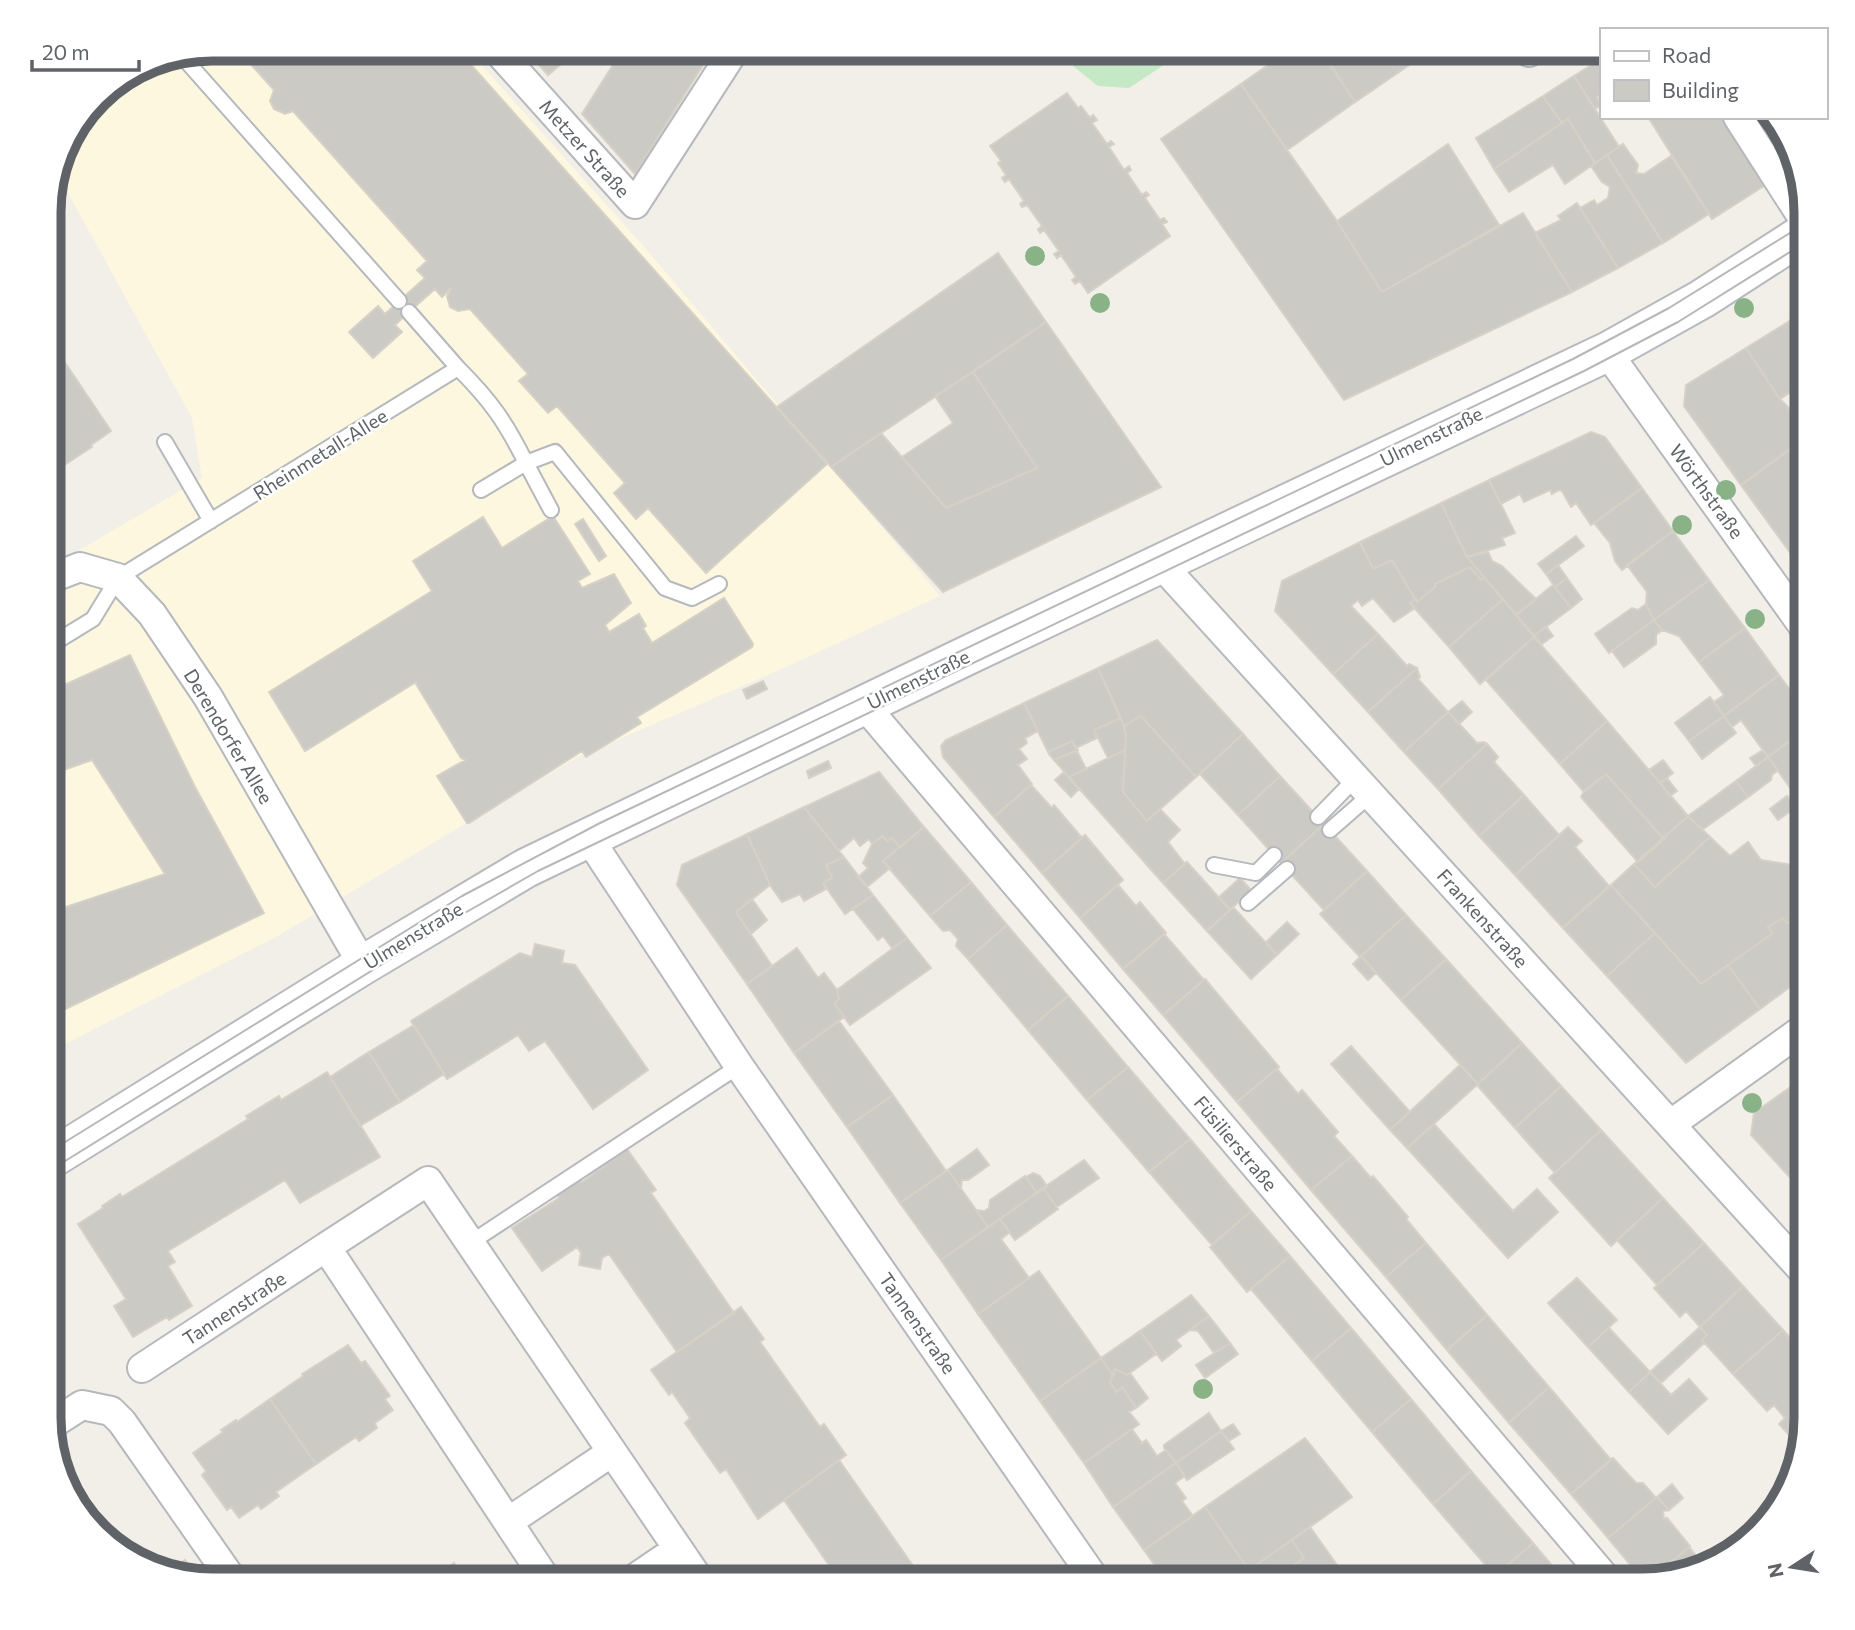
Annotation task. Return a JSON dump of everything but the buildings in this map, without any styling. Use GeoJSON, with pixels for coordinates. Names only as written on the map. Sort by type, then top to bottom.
{"type":"FeatureCollection","features":[{"type":"Feature","properties":{"kind":"main road","name":"Ulmenstraße"},"geometry":{"type":"LineString","coordinates":[[62,1152],[363,965],[526,868],[1607,352],[1702,299],[1793,240]]}},
{"type":"Feature","properties":{"kind":"street","name":"Metzer Straße"},"geometry":{"type":"LineString","coordinates":[[507,61],[635,204],[726,61]]}},
{"type":"Feature","properties":{"kind":"street"},"geometry":{"type":"LineString","coordinates":[[1739,119],[1793,203]]}},
{"type":"Feature","properties":{"kind":"street","name":"Wörthstraße"},"geometry":{"type":"LineString","coordinates":[[1607,352],[1793,612]]}},
{"type":"Feature","properties":{"kind":"street","name":"Frankenstraße"},"geometry":{"type":"LineString","coordinates":[[1160,564],[1794,1261]]}},
{"type":"Feature","properties":{"kind":"street"},"geometry":{"type":"LineString","coordinates":[[62,574],[80,567],[118,578]]}},
{"type":"Feature","properties":{"kind":"street","name":"Derendorfer Allee"},"geometry":{"type":"LineString","coordinates":[[118,578],[152,614],[208,697],[363,965]]}},
{"type":"Feature","properties":{"kind":"street","name":"Füsilierstraße"},"geometry":{"type":"LineString","coordinates":[[864,705],[1598,1569]]}},
{"type":"Feature","properties":{"kind":"street","name":"Tannenstraße"},"geometry":{"type":"LineString","coordinates":[[588,837],[739,1066],[1088,1569]]}},
{"type":"Feature","properties":{"kind":"street"},"geometry":{"type":"LineString","coordinates":[[1671,1124],[1794,1036]]}},
{"type":"Feature","properties":{"kind":"street","name":"Tannenstraße"},"geometry":{"type":"LineString","coordinates":[[142,1368],[428,1181],[692,1569]]}},
{"type":"Feature","properties":{"kind":"street"},"geometry":{"type":"LineString","coordinates":[[326,1247],[539,1569]]}},
{"type":"Feature","properties":{"kind":"street"},"geometry":{"type":"LineString","coordinates":[[62,1418],[82,1405],[111,1411],[122,1422],[225,1569]]}},
{"type":"Feature","properties":{"kind":"street"},"geometry":{"type":"LineString","coordinates":[[508,1522],[612,1452]]}},
{"type":"Feature","properties":{"kind":"street"},"geometry":{"type":"LineString","coordinates":[[649,1569],[678,1549]]}},
{"type":"Feature","properties":{"kind":"lane"},"geometry":{"type":"LineString","coordinates":[[189,64],[458,368],[488,398],[506,424],[551,510]]}},
{"type":"Feature","properties":{"kind":"lane","name":"Rheinmetall-Allee"},"geometry":{"type":"LineString","coordinates":[[118,578],[458,368]]}},
{"type":"Feature","properties":{"kind":"lane"},"geometry":{"type":"LineString","coordinates":[[165,442],[211,521]]}},
{"type":"Feature","properties":{"kind":"lane"},"geometry":{"type":"LineString","coordinates":[[481,490],[526,463],[555,452],[665,588],[691,598],[719,584]]}},
{"type":"Feature","properties":{"kind":"lane"},"geometry":{"type":"LineString","coordinates":[[62,638],[93,619],[118,578]]}},
{"type":"Feature","properties":{"kind":"lane"},"geometry":{"type":"LineString","coordinates":[[1318,817],[1363,787]]}},
{"type":"Feature","properties":{"kind":"lane"},"geometry":{"type":"LineString","coordinates":[[1330,830],[1363,787]]}},
{"type":"Feature","properties":{"kind":"lane"},"geometry":{"type":"LineString","coordinates":[[1214,865],[1256,873],[1274,855]]}},
{"type":"Feature","properties":{"kind":"lane"},"geometry":{"type":"LineString","coordinates":[[1248,904],[1287,869]]}},
{"type":"Feature","properties":{"kind":"lane"},"geometry":{"type":"LineString","coordinates":[[470,1243],[739,1066]]}},
{"type":"Feature","properties":{"kind":"shaded area"},"geometry":{"type":"Polygon","coordinates":[[[478,61],[645,248],[940,596],[775,672],[577,757],[276,937],[62,1045],[62,560],[202,478],[192,418],[64,186],[73,154],[92,120],[120,92],[137,81],[173,66],[192,63],[478,61]]]}},
{"type":"Feature","properties":{"kind":"green space"},"geometry":{"type":"Polygon","coordinates":[[[1073,61],[1170,61],[1129,88],[1098,86],[1073,66],[1073,61]]]}},
{"type":"Feature","properties":{"kind":"tram line"},"geometry":{"type":"LineString","coordinates":[[62,1144],[462,896],[600,823],[1573,359],[1669,308],[1793,231]]}},
{"type":"Feature","properties":{"kind":"tram line"},"geometry":{"type":"LineString","coordinates":[[62,1163],[463,914],[538,871],[1584,371],[1678,322],[1793,250]]}}]}
